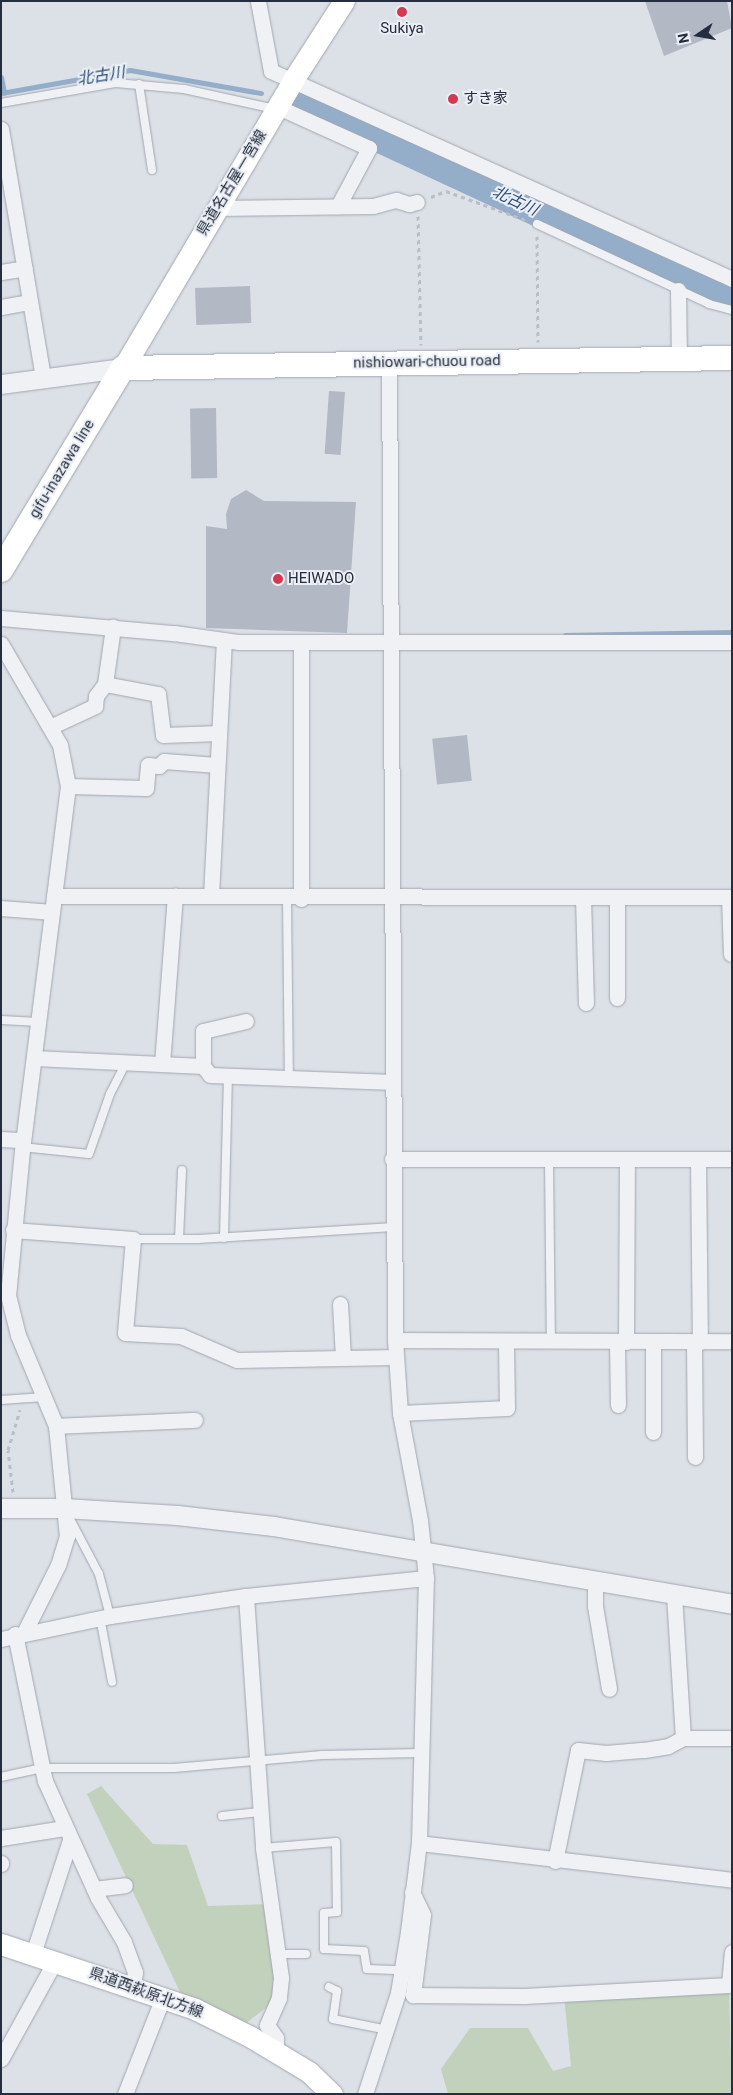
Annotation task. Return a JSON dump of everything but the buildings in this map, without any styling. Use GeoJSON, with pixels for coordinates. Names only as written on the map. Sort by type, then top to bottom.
{"type":"FeatureCollection","features":[{"type":"Feature","properties":{"kind":"main road","name":"県道名古屋一宮線"},"geometry":{"type":"LineString","coordinates":[[123,368],[216,208],[293,80],[343,2]]}},
{"type":"Feature","properties":{"kind":"main road","name":"nishiowari-chuou road"},"geometry":{"type":"LineString","coordinates":[[123,368],[422,361],[732,358]]}},
{"type":"Feature","properties":{"kind":"main road","name":"gifu-inazawa line"},"geometry":{"type":"LineString","coordinates":[[1,570],[123,368]]}},
{"type":"Feature","properties":{"kind":"main road","name":"県道西萩原北方線"},"geometry":{"type":"LineString","coordinates":[[1,1944],[163,1996],[238,2030],[309,2072],[332,2094]]}},
{"type":"Feature","properties":{"kind":"street"},"geometry":{"type":"LineString","coordinates":[[258,1],[271,71],[732,279]]}},
{"type":"Feature","properties":{"kind":"street"},"geometry":{"type":"LineString","coordinates":[[277,108],[369,148],[338,206]]}},
{"type":"Feature","properties":{"kind":"street"},"geometry":{"type":"LineString","coordinates":[[1,129],[7,196],[25,268],[43,377]]}},
{"type":"Feature","properties":{"kind":"street"},"geometry":{"type":"LineString","coordinates":[[216,208],[373,206],[396,200],[409,204],[417,202]]}},
{"type":"Feature","properties":{"kind":"street"},"geometry":{"type":"LineString","coordinates":[[1,272],[25,268]]}},
{"type":"Feature","properties":{"kind":"street"},"geometry":{"type":"LineString","coordinates":[[678,290],[679,359]]}},
{"type":"Feature","properties":{"kind":"street"},"geometry":{"type":"LineString","coordinates":[[1,307],[30,302]]}},
{"type":"Feature","properties":{"kind":"street"},"geometry":{"type":"LineString","coordinates":[[365,2094],[388,2030],[402,1970],[419,1843],[426,1578],[400,1413],[395,1340],[392,1159],[391,642],[388,362]]}},
{"type":"Feature","properties":{"kind":"street"},"geometry":{"type":"LineString","coordinates":[[1,384],[123,368]]}},
{"type":"Feature","properties":{"kind":"street"},"geometry":{"type":"LineString","coordinates":[[1,618],[113,627],[224,640],[301,642],[732,642]]}},
{"type":"Feature","properties":{"kind":"street"},"geometry":{"type":"LineString","coordinates":[[50,728],[95,706],[96,696],[105,684],[113,627]]}},
{"type":"Feature","properties":{"kind":"street"},"geometry":{"type":"LineString","coordinates":[[211,896],[224,640]]}},
{"type":"Feature","properties":{"kind":"street"},"geometry":{"type":"LineString","coordinates":[[294,898],[301,642]]}},
{"type":"Feature","properties":{"kind":"street"},"geometry":{"type":"LineString","coordinates":[[1,644],[60,745],[68,786],[22,1144],[8,1295],[18,1335],[46,1396],[56,1426],[66,1536],[58,1565],[14,1635],[42,1768],[67,1834],[94,1889],[124,1942],[135,1972],[133,1986]]}},
{"type":"Feature","properties":{"kind":"street"},"geometry":{"type":"LineString","coordinates":[[105,684],[158,694],[163,735],[219,733]]}},
{"type":"Feature","properties":{"kind":"street"},"geometry":{"type":"LineString","coordinates":[[68,786],[146,788],[148,765],[159,766],[164,761],[218,765]]}},
{"type":"Feature","properties":{"kind":"street"},"geometry":{"type":"LineString","coordinates":[[54,896],[392,899],[731,896],[730,954]]}},
{"type":"Feature","properties":{"kind":"street"},"geometry":{"type":"LineString","coordinates":[[162,1064],[175,896]]}},
{"type":"Feature","properties":{"kind":"street"},"geometry":{"type":"LineString","coordinates":[[583,897],[586,1003]]}},
{"type":"Feature","properties":{"kind":"street"},"geometry":{"type":"LineString","coordinates":[[617,897],[617,998]]}},
{"type":"Feature","properties":{"kind":"street"},"geometry":{"type":"LineString","coordinates":[[1,908],[52,912]]}},
{"type":"Feature","properties":{"kind":"street"},"geometry":{"type":"LineString","coordinates":[[246,1021],[203,1031],[203,1066],[210,1075],[393,1082]]}},
{"type":"Feature","properties":{"kind":"street"},"geometry":{"type":"LineString","coordinates":[[34,1058],[203,1066]]}},
{"type":"Feature","properties":{"kind":"street"},"geometry":{"type":"LineString","coordinates":[[1,1139],[22,1144]]}},
{"type":"Feature","properties":{"kind":"street"},"geometry":{"type":"LineString","coordinates":[[392,1159],[627,1161],[732,1159]]}},
{"type":"Feature","properties":{"kind":"street"},"geometry":{"type":"LineString","coordinates":[[695,1457],[698,1160]]}},
{"type":"Feature","properties":{"kind":"street"},"geometry":{"type":"LineString","coordinates":[[618,1404],[622,1342],[627,1161]]}},
{"type":"Feature","properties":{"kind":"street"},"geometry":{"type":"LineString","coordinates":[[13,1230],[133,1239],[125,1333],[181,1336],[236,1360],[396,1357]]}},
{"type":"Feature","properties":{"kind":"street"},"geometry":{"type":"LineString","coordinates":[[340,1304],[343,1358]]}},
{"type":"Feature","properties":{"kind":"street"},"geometry":{"type":"LineString","coordinates":[[395,1340],[732,1342]]}},
{"type":"Feature","properties":{"kind":"street"},"geometry":{"type":"LineString","coordinates":[[400,1413],[507,1408],[506,1341]]}},
{"type":"Feature","properties":{"kind":"street"},"geometry":{"type":"LineString","coordinates":[[653,1342],[653,1432]]}},
{"type":"Feature","properties":{"kind":"street"},"geometry":{"type":"LineString","coordinates":[[56,1426],[195,1420]]}},
{"type":"Feature","properties":{"kind":"street"},"geometry":{"type":"LineString","coordinates":[[8,1508],[64,1508],[274,1526],[732,1604]]}},
{"type":"Feature","properties":{"kind":"street"},"geometry":{"type":"LineString","coordinates":[[14,1635],[105,1616],[246,1596],[426,1578]]}},
{"type":"Feature","properties":{"kind":"street"},"geometry":{"type":"LineString","coordinates":[[595,1582],[595,1606],[609,1689]]}},
{"type":"Feature","properties":{"kind":"street"},"geometry":{"type":"LineString","coordinates":[[674,1594],[683,1738]]}},
{"type":"Feature","properties":{"kind":"street"},"geometry":{"type":"LineString","coordinates":[[246,1596],[262,1848],[278,1954],[279,1998],[267,2025]]}},
{"type":"Feature","properties":{"kind":"street"},"geometry":{"type":"LineString","coordinates":[[555,1860],[578,1750],[644,1750],[668,1746],[683,1738],[732,1738]]}},
{"type":"Feature","properties":{"kind":"street"},"geometry":{"type":"LineString","coordinates":[[1,1838],[67,1834]]}},
{"type":"Feature","properties":{"kind":"street"},"geometry":{"type":"LineString","coordinates":[[33,1954],[67,1834]]}},
{"type":"Feature","properties":{"kind":"street"},"geometry":{"type":"LineString","coordinates":[[419,1843],[732,1880]]}},
{"type":"Feature","properties":{"kind":"street"},"geometry":{"type":"LineString","coordinates":[[94,1889],[126,1885]]}},
{"type":"Feature","properties":{"kind":"street"},"geometry":{"type":"LineString","coordinates":[[412,1891],[423,1915],[413,1995],[524,1996],[729,1985],[732,1952]]}},
{"type":"Feature","properties":{"kind":"street"},"geometry":{"type":"LineString","coordinates":[[1,2059],[54,1961]]}},
{"type":"Feature","properties":{"kind":"street"},"geometry":{"type":"LineString","coordinates":[[125,2094],[163,1996]]}},
{"type":"Feature","properties":{"kind":"street"},"geometry":{"type":"LineString","coordinates":[[238,2030],[267,2025]]}},
{"type":"Feature","properties":{"kind":"street"},"geometry":{"type":"LineString","coordinates":[[267,2025],[276,2038],[276,2053]]}},
{"type":"Feature","properties":{"kind":"lane"},"geometry":{"type":"LineString","coordinates":[[1,103],[116,83],[184,90],[277,108]]}},
{"type":"Feature","properties":{"kind":"lane"},"geometry":{"type":"LineString","coordinates":[[139,84],[152,170]]}},
{"type":"Feature","properties":{"kind":"lane"},"geometry":{"type":"LineString","coordinates":[[537,224],[678,290],[732,310]]}},
{"type":"Feature","properties":{"kind":"lane"},"geometry":{"type":"LineString","coordinates":[[289,1079],[294,898]]}},
{"type":"Feature","properties":{"kind":"lane"},"geometry":{"type":"LineString","coordinates":[[1,1020],[39,1022]]}},
{"type":"Feature","properties":{"kind":"lane"},"geometry":{"type":"LineString","coordinates":[[22,1144],[89,1154],[110,1094],[126,1063]]}},
{"type":"Feature","properties":{"kind":"lane"},"geometry":{"type":"LineString","coordinates":[[224,1238],[228,1076]]}},
{"type":"Feature","properties":{"kind":"lane"},"geometry":{"type":"LineString","coordinates":[[549,1160],[551,1341]]}},
{"type":"Feature","properties":{"kind":"lane"},"geometry":{"type":"LineString","coordinates":[[180,1239],[182,1170]]}},
{"type":"Feature","properties":{"kind":"lane"},"geometry":{"type":"LineString","coordinates":[[133,1239],[224,1238],[394,1227]]}},
{"type":"Feature","properties":{"kind":"lane"},"geometry":{"type":"LineString","coordinates":[[1,1400],[46,1396]]}},
{"type":"Feature","properties":{"kind":"lane"},"geometry":{"type":"LineString","coordinates":[[64,1508],[100,1574],[112,1682]]}},
{"type":"Feature","properties":{"kind":"lane"},"geometry":{"type":"LineString","coordinates":[[1,1777],[42,1768],[174,1768],[371,1753],[420,1753]]}},
{"type":"Feature","properties":{"kind":"lane"},"geometry":{"type":"LineString","coordinates":[[222,1816],[260,1812]]}},
{"type":"Feature","properties":{"kind":"lane"},"geometry":{"type":"LineString","coordinates":[[262,1848],[336,1842],[337,1912],[324,1913],[324,1949],[364,1951],[367,1969],[402,1970]]}},
{"type":"Feature","properties":{"kind":"lane"},"geometry":{"type":"LineString","coordinates":[[278,1954],[306,1954]]}},
{"type":"Feature","properties":{"kind":"lane"},"geometry":{"type":"LineString","coordinates":[[329,1987],[337,1991],[333,2019],[388,2030]]}},
{"type":"Feature","properties":{"kind":"path"},"geometry":{"type":"LineString","coordinates":[[446,191],[537,224],[538,360]]}},
{"type":"Feature","properties":{"kind":"path"},"geometry":{"type":"LineString","coordinates":[[417,202],[422,361]]}},
{"type":"Feature","properties":{"kind":"path"},"geometry":{"type":"LineString","coordinates":[[8,1508],[8,1450],[24,1397]]}},
{"type":"Feature","properties":{"kind":"green space"},"geometry":{"type":"Polygon","coordinates":[[[101,1786],[153,1844],[187,1845],[208,1906],[270,1904],[279,1998],[237,2030],[186,2005],[87,1794],[101,1786]]]}},
{"type":"Feature","properties":{"kind":"green space"},"geometry":{"type":"Polygon","coordinates":[[[729,1985],[732,2094],[448,2094],[441,2069],[470,2028],[528,2028],[553,2071],[571,2066],[564,1995],[729,1985]]]}},
{"type":"Feature","properties":{"kind":"waterway","name":"北古川"},"geometry":{"type":"LineString","coordinates":[[1,93],[130,70],[261,93]]}},
{"type":"Feature","properties":{"kind":"waterway"},"geometry":{"type":"LineString","coordinates":[[1,77],[4,93]]}},
{"type":"Feature","properties":{"kind":"waterway","name":"北古川"},"geometry":{"type":"LineString","coordinates":[[299,105],[326,113],[693,284],[732,295]]}},
{"type":"Feature","properties":{"kind":"waterway"},"geometry":{"type":"LineString","coordinates":[[565,635],[732,632]]}},
{"type":"Feature","properties":{"kind":"place","name":"Sukiya"},"geometry":{"type":"Point","coordinates":[402,12]}},
{"type":"Feature","properties":{"kind":"place","name":"すき家"},"geometry":{"type":"Point","coordinates":[453,99]}},
{"type":"Feature","properties":{"kind":"place","name":"HEIWADO"},"geometry":{"type":"Point","coordinates":[278,579]}}]}
